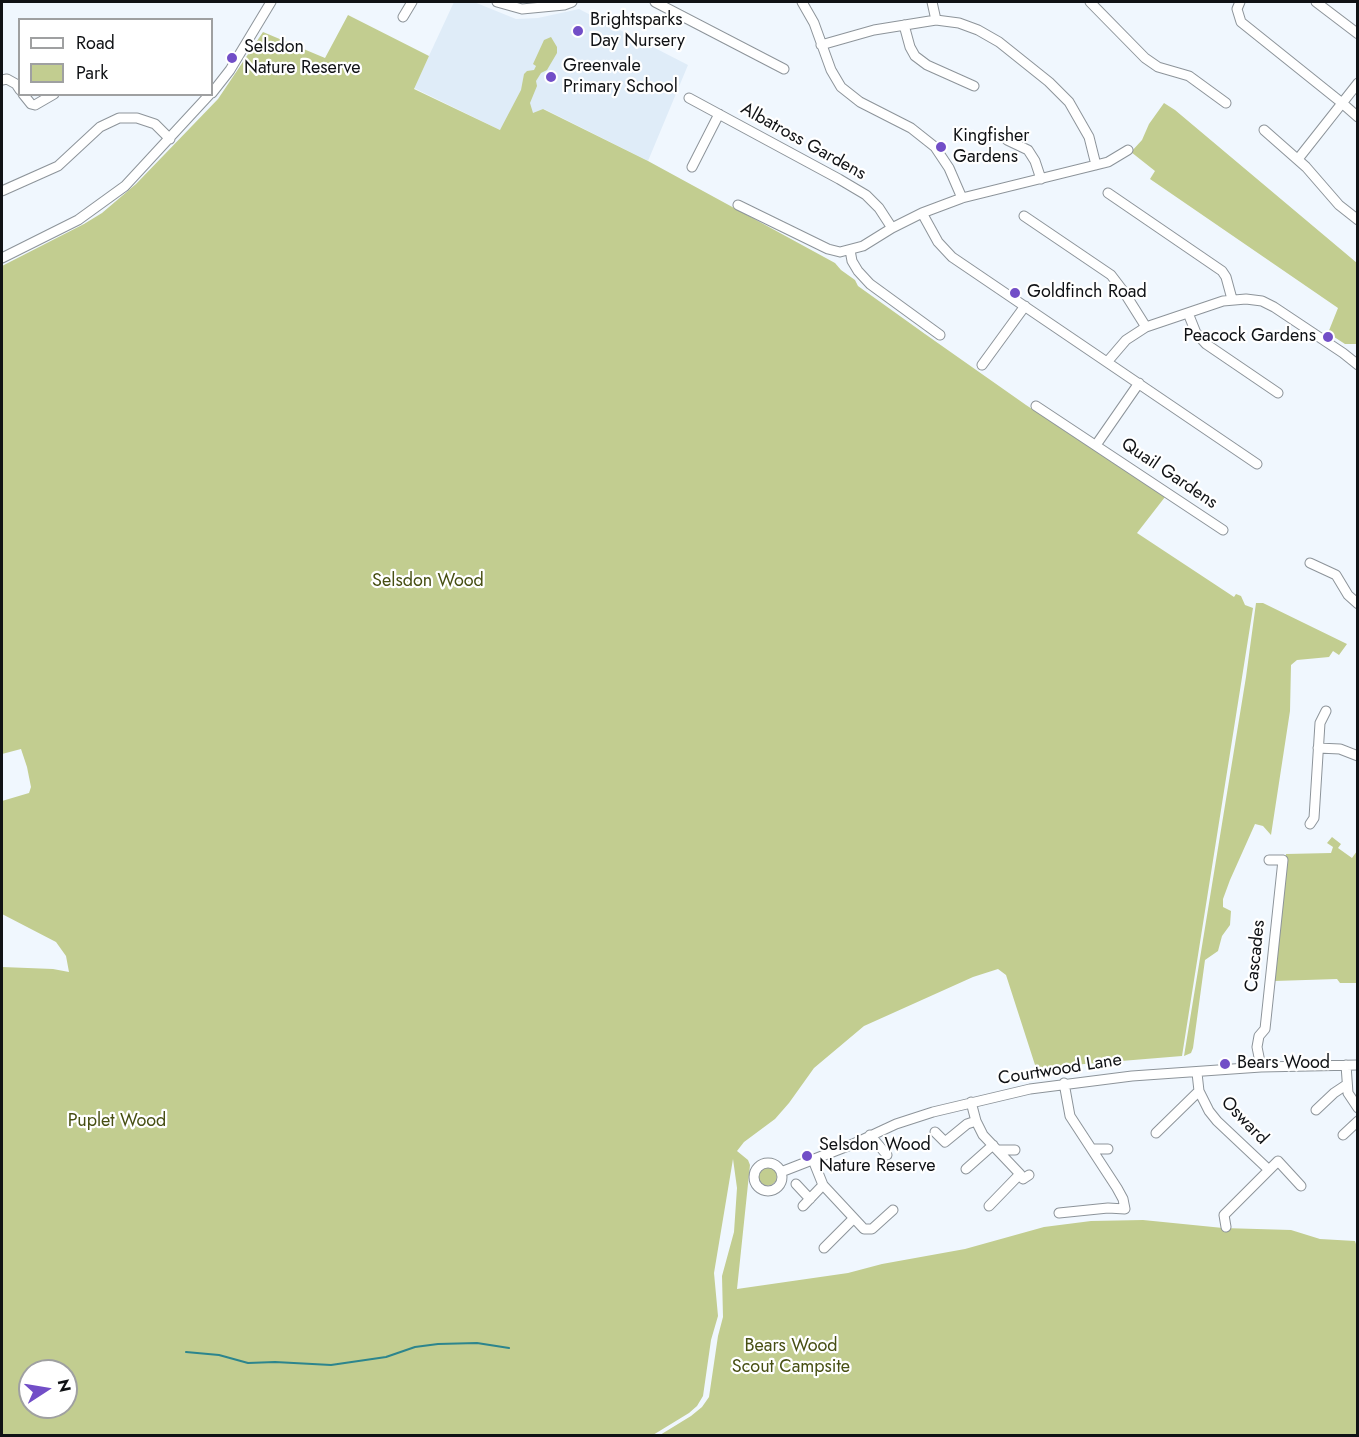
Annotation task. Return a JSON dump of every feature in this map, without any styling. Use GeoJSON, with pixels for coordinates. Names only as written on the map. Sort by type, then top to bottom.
{"type":"FeatureCollection","features":[{"type":"Feature","properties":{"kind":"street"},"geometry":{"type":"LineString","coordinates":[[403,17],[412,2]]}},
{"type":"Feature","properties":{"kind":"street"},"geometry":{"type":"LineString","coordinates":[[497,2],[522,9],[564,5],[572,2]]}},
{"type":"Feature","properties":{"kind":"street"},"geometry":{"type":"LineString","coordinates":[[655,2],[777,69]]}},
{"type":"Feature","properties":{"kind":"street"},"geometry":{"type":"LineString","coordinates":[[802,2],[814,23],[831,70],[841,87],[860,102],[911,128],[935,147],[950,168],[962,198]]}},
{"type":"Feature","properties":{"kind":"street"},"geometry":{"type":"LineString","coordinates":[[932,2],[936,20]]}},
{"type":"Feature","properties":{"kind":"street"},"geometry":{"type":"LineString","coordinates":[[1090,2],[1145,58],[1158,67],[1189,76],[1226,103]]}},
{"type":"Feature","properties":{"kind":"street"},"geometry":{"type":"LineString","coordinates":[[1099,10],[1107,2]]}},
{"type":"Feature","properties":{"kind":"street"},"geometry":{"type":"LineString","coordinates":[[1240,2],[1237,9],[1241,22],[1358,117]]}},
{"type":"Feature","properties":{"kind":"street"},"geometry":{"type":"LineString","coordinates":[[1316,2],[1358,34]]}},
{"type":"Feature","properties":{"kind":"street"},"geometry":{"type":"LineString","coordinates":[[213,91],[230,69],[267,3]]}},
{"type":"Feature","properties":{"kind":"street"},"geometry":{"type":"LineString","coordinates":[[821,45],[874,30],[936,20],[959,23],[978,30],[999,42],[1049,82],[1069,102],[1089,137],[1096,165]]}},
{"type":"Feature","properties":{"kind":"street"},"geometry":{"type":"LineString","coordinates":[[904,25],[915,56],[974,86]]}},
{"type":"Feature","properties":{"kind":"street"},"geometry":{"type":"LineString","coordinates":[[2,80],[16,84],[18,87]]}},
{"type":"Feature","properties":{"kind":"street"},"geometry":{"type":"LineString","coordinates":[[1298,159],[1358,83]]}},
{"type":"Feature","properties":{"kind":"street"},"geometry":{"type":"LineString","coordinates":[[24,96],[31,104],[36,105],[51,96]]}},
{"type":"Feature","properties":{"kind":"street"},"geometry":{"type":"LineString","coordinates":[[2,258],[78,220],[125,186],[209,96]]}},
{"type":"Feature","properties":{"kind":"street","name":"Albatross Gardens"},"geometry":{"type":"LineString","coordinates":[[689,98],[866,195],[879,208],[892,228]]}},
{"type":"Feature","properties":{"kind":"street","name":"Albatross Gardens"},"geometry":{"type":"LineString","coordinates":[[692,167],[718,114]]}},
{"type":"Feature","properties":{"kind":"street"},"geometry":{"type":"LineString","coordinates":[[2,191],[58,166],[100,127],[119,118],[137,118],[154,124],[170,139]]}},
{"type":"Feature","properties":{"kind":"street"},"geometry":{"type":"LineString","coordinates":[[1264,130],[1298,159],[1339,205],[1358,220]]}},
{"type":"Feature","properties":{"kind":"street"},"geometry":{"type":"LineString","coordinates":[[1013,140],[1028,150],[1035,161],[1041,179]]}},
{"type":"Feature","properties":{"kind":"street"},"geometry":{"type":"LineString","coordinates":[[738,205],[828,249],[840,252],[863,246],[922,213],[962,198],[1096,165],[1116,153],[1128,150]]}},
{"type":"Feature","properties":{"kind":"street"},"geometry":{"type":"LineString","coordinates":[[1118,200],[1124,190]]}},
{"type":"Feature","properties":{"kind":"street"},"geometry":{"type":"LineString","coordinates":[[1108,193],[1222,271],[1232,299]]}},
{"type":"Feature","properties":{"kind":"street"},"geometry":{"type":"LineString","coordinates":[[922,213],[938,242],[952,257],[1257,464]]}},
{"type":"Feature","properties":{"kind":"street"},"geometry":{"type":"LineString","coordinates":[[1031,216],[1111,275],[1146,327]]}},
{"type":"Feature","properties":{"kind":"street"},"geometry":{"type":"LineString","coordinates":[[850,250],[852,261],[870,284],[940,335]]}},
{"type":"Feature","properties":{"kind":"street"},"geometry":{"type":"LineString","coordinates":[[1108,362],[1126,340],[1146,327],[1232,299],[1246,298],[1262,301],[1327,342],[1358,365]]}},
{"type":"Feature","properties":{"kind":"street"},"geometry":{"type":"LineString","coordinates":[[982,365],[1025,306]]}},
{"type":"Feature","properties":{"kind":"street"},"geometry":{"type":"LineString","coordinates":[[1188,313],[1196,333],[1206,344],[1278,393]]}},
{"type":"Feature","properties":{"kind":"street","name":"Quail Gardens"},"geometry":{"type":"LineString","coordinates":[[1096,445],[1139,383]]}},
{"type":"Feature","properties":{"kind":"street","name":"Quail Gardens"},"geometry":{"type":"LineString","coordinates":[[1036,406],[1223,530]]}},
{"type":"Feature","properties":{"kind":"street"},"geometry":{"type":"LineString","coordinates":[[1310,563],[1336,575],[1348,595],[1358,604]]}},
{"type":"Feature","properties":{"kind":"street"},"geometry":{"type":"LineString","coordinates":[[1310,824],[1314,818],[1320,723],[1326,711]]}},
{"type":"Feature","properties":{"kind":"street"},"geometry":{"type":"LineString","coordinates":[[1318,748],[1340,749],[1358,756]]}},
{"type":"Feature","properties":{"kind":"street","name":"Cascades"},"geometry":{"type":"LineString","coordinates":[[1261,1067],[1257,1047],[1259,1036],[1265,1029],[1283,860],[1269,860]]}},
{"type":"Feature","properties":{"kind":"street"},"geometry":{"type":"LineString","coordinates":[[1346,1065],[1348,1093],[1357,1105]]}},
{"type":"Feature","properties":{"kind":"street","name":"Courtwood Lane"},"geometry":{"type":"LineString","coordinates":[[781,1172],[896,1124],[971,1102],[1064,1083],[1261,1067],[1358,1065]]}},
{"type":"Feature","properties":{"kind":"street","name":"Osward"},"geometry":{"type":"LineString","coordinates":[[1197,1073],[1199,1091],[1217,1121],[1269,1170]]}},
{"type":"Feature","properties":{"kind":"street"},"geometry":{"type":"LineString","coordinates":[[1059,1213],[1108,1208],[1125,1209],[1123,1199],[1071,1116],[1064,1083]]}},
{"type":"Feature","properties":{"kind":"street"},"geometry":{"type":"LineString","coordinates":[[1316,1110],[1346,1085]]}},
{"type":"Feature","properties":{"kind":"street","name":"Osward"},"geometry":{"type":"LineString","coordinates":[[1156,1132],[1199,1091]]}},
{"type":"Feature","properties":{"kind":"street"},"geometry":{"type":"LineString","coordinates":[[971,1102],[976,1121],[983,1134],[1024,1175],[988,1206]]}},
{"type":"Feature","properties":{"kind":"street"},"geometry":{"type":"LineString","coordinates":[[935,1132],[945,1142],[967,1124],[976,1121]]}},
{"type":"Feature","properties":{"kind":"street"},"geometry":{"type":"LineString","coordinates":[[1343,1135],[1358,1121]]}},
{"type":"Feature","properties":{"kind":"street"},"geometry":{"type":"LineString","coordinates":[[870,1135],[887,1155]]}},
{"type":"Feature","properties":{"kind":"street"},"geometry":{"type":"LineString","coordinates":[[966,1169],[996,1148],[1015,1150]]}},
{"type":"Feature","properties":{"kind":"street"},"geometry":{"type":"LineString","coordinates":[[1092,1149],[1108,1149]]}},
{"type":"Feature","properties":{"kind":"street"},"geometry":{"type":"LineString","coordinates":[[813,1160],[823,1185],[864,1229],[872,1229],[893,1210]]}},
{"type":"Feature","properties":{"kind":"street","name":"Osward"},"geometry":{"type":"LineString","coordinates":[[1226,1227],[1224,1215],[1278,1161],[1302,1186]]}},
{"type":"Feature","properties":{"kind":"street"},"geometry":{"type":"LineString","coordinates":[[796,1184],[807,1202],[823,1185]]}},
{"type":"Feature","properties":{"kind":"street"},"geometry":{"type":"LineString","coordinates":[[824,1248],[853,1219]]}},
{"type":"Feature","properties":{"kind":"shaded area","name":"Greenvale Primary School"},"geometry":{"type":"Polygon","coordinates":[[[454,2],[474,2],[516,19],[538,18],[579,9],[688,65],[648,161],[544,109],[500,130],[414,88],[454,2]]]}},
{"type":"Feature","properties":{"kind":"green space","name":"Selsdon Wood"},"geometry":{"type":"Polygon","coordinates":[[[348,15],[429,56],[414,89],[500,130],[521,90],[524,74],[534,70],[536,66],[533,64],[544,40],[551,37],[557,47],[557,53],[547,70],[541,73],[536,81],[537,86],[530,103],[533,113],[543,109],[648,161],[835,263],[855,280],[858,286],[925,334],[1026,405],[1165,497],[1137,533],[1234,597],[1236,594],[1241,596],[1245,605],[1253,608],[1182,1056],[1036,1068],[1006,975],[998,969],[973,977],[864,1026],[814,1068],[775,1119],[744,1142],[737,1151],[748,1160],[750,1165],[737,1289],[848,1273],[882,1264],[965,1249],[1044,1227],[1091,1221],[1143,1220],[1223,1228],[1291,1230],[1320,1239],[1355,1241],[1358,1250],[1357,1435],[660,1435],[691,1416],[709,1397],[723,1317],[722,1276],[734,1232],[737,1188],[733,1159],[714,1273],[718,1316],[711,1340],[703,1396],[689,1413],[653,1435],[2,1435],[2,967],[53,969],[69,972],[66,956],[56,942],[2,914],[2,801],[29,793],[31,787],[21,749],[2,754],[2,266],[102,213],[136,184],[218,99],[263,32],[325,58],[348,15]]]}},
{"type":"Feature","properties":{"kind":"green space"},"geometry":{"type":"Polygon","coordinates":[[[1164,103],[1357,263],[1357,344],[1345,344],[1328,333],[1338,308],[1150,179],[1155,171],[1131,152],[1142,140],[1149,124],[1164,103]]]}},
{"type":"Feature","properties":{"kind":"green space"},"geometry":{"type":"Polygon","coordinates":[[[1256,603],[1263,603],[1347,644],[1339,655],[1333,651],[1329,657],[1297,660],[1291,665],[1290,711],[1271,835],[1263,826],[1255,824],[1230,880],[1223,899],[1223,907],[1231,911],[1230,925],[1222,936],[1218,951],[1205,960],[1193,1048],[1191,1053],[1184,1056],[1246,677],[1256,603]]]}},
{"type":"Feature","properties":{"kind":"green space"},"geometry":{"type":"Polygon","coordinates":[[[1332,837],[1341,844],[1338,848],[1352,858],[1357,851],[1357,983],[1340,983],[1337,979],[1274,981],[1286,854],[1331,853],[1333,847],[1327,843],[1332,837]]]}},
{"type":"Feature","properties":{"kind":"green space"},"geometry":{"type":"Polygon","coordinates":[[[767,1166],[774,1169],[777,1176],[774,1183],[767,1186],[760,1183],[757,1176],[760,1169],[767,1166]]]}},
{"type":"Feature","properties":{"kind":"waterway"},"geometry":{"type":"LineString","coordinates":[[186,1352],[219,1355],[248,1363],[331,1365],[386,1357],[415,1347],[438,1344],[477,1343],[509,1348]]}},
{"type":"Feature","properties":{"kind":"place","name":"Brightsparks Day Nursery"},"geometry":{"type":"Point","coordinates":[578,31]}},
{"type":"Feature","properties":{"kind":"place","name":"Selsdon Nature Reserve"},"geometry":{"type":"Point","coordinates":[232,58]}},
{"type":"Feature","properties":{"kind":"place","name":"Greenvale Primary School"},"geometry":{"type":"Point","coordinates":[551,77]}},
{"type":"Feature","properties":{"kind":"place","name":"Kingfisher Gardens"},"geometry":{"type":"Point","coordinates":[941,147]}},
{"type":"Feature","properties":{"kind":"place","name":"Goldfinch Road"},"geometry":{"type":"Point","coordinates":[1015,293]}},
{"type":"Feature","properties":{"kind":"place","name":"Peacock Gardens"},"geometry":{"type":"Point","coordinates":[1328,337]}},
{"type":"Feature","properties":{"kind":"place","name":"Bears Wood"},"geometry":{"type":"Point","coordinates":[1225,1064]}},
{"type":"Feature","properties":{"kind":"place","name":"Selsdon Wood Nature Reserve"},"geometry":{"type":"Point","coordinates":[807,1156]}},
{"type":"Feature","properties":{"kind":"park label","name":"Puplet Wood"},"geometry":{"type":"Point","coordinates":[117,1122]}},
{"type":"Feature","properties":{"kind":"park label","name":"Bears Wood Scout Campsite"},"geometry":{"type":"Point","coordinates":[791,1357]}}]}
